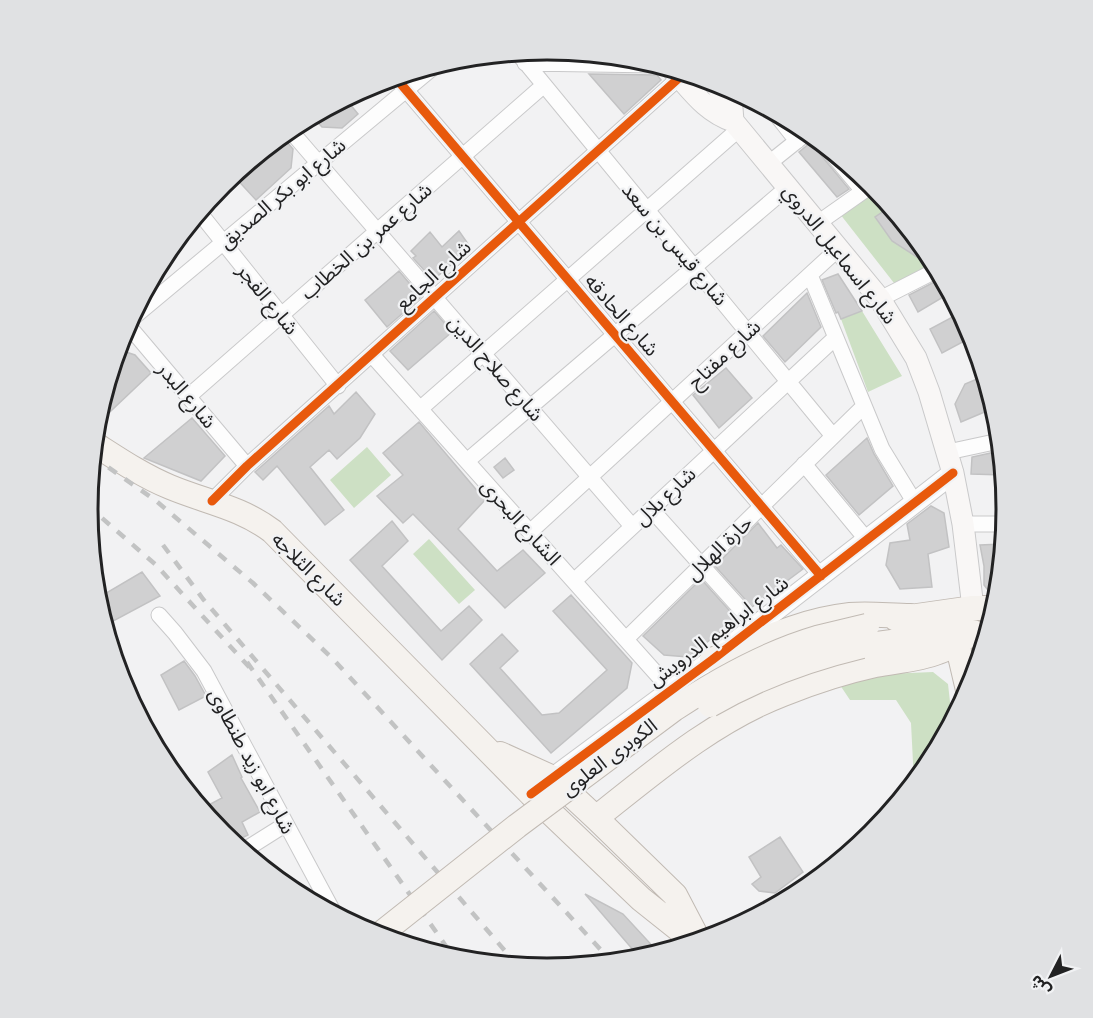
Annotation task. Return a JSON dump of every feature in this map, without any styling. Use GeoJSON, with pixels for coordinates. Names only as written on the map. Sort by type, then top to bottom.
{"type":"FeatureCollection","features":[{"type":"Feature","properties":{"kind":"main road","name":"شارع اسماعيل الدروي"},"geometry":{"type":"LineString","coordinates":[[683,82],[703,105],[736,125],[880,298],[916,358],[929,392],[953,473],[977,625]]}},
{"type":"Feature","properties":{"kind":"main road","name":"شارع اسماعيل الدروي"},"geometry":{"type":"LineString","coordinates":[[726,98],[732,108],[736,125]]}},
{"type":"Feature","properties":{"kind":"main road","name":"شارع الثلاجه"},"geometry":{"type":"LineString","coordinates":[[101,448],[147,476],[168,486],[248,514],[272,531],[531,794],[641,899],[689,935]]}},
{"type":"Feature","properties":{"kind":"main road"},"geometry":{"type":"LineString","coordinates":[[712,660],[788,630],[850,615],[911,616],[977,625]]}},
{"type":"Feature","properties":{"kind":"main road"},"geometry":{"type":"LineString","coordinates":[[865,636],[911,616]]}},
{"type":"Feature","properties":{"kind":"main road"},"geometry":{"type":"LineString","coordinates":[[865,636],[919,637],[977,625]]}},
{"type":"Feature","properties":{"kind":"main road"},"geometry":{"type":"LineString","coordinates":[[974,645],[977,625]]}},
{"type":"Feature","properties":{"kind":"main road"},"geometry":{"type":"LineString","coordinates":[[596,818],[634,787],[733,718],[781,694],[828,677],[875,665],[927,656],[977,625]]}},
{"type":"Feature","properties":{"kind":"main road","name":"الكوبرى العلوى"},"geometry":{"type":"LineString","coordinates":[[387,929],[517,826],[701,691],[781,651],[815,639],[865,636]]}},
{"type":"Feature","properties":{"kind":"main road","name":"الكوبرى العلوى"},"geometry":{"type":"LineString","coordinates":[[406,935],[526,838],[684,722],[713,704],[789,666],[865,636]]}},
{"type":"Feature","properties":{"kind":"main road","name":"شارع الثلاجه"},"geometry":{"type":"LineString","coordinates":[[486,748],[553,778],[675,895],[693,933]]}},
{"type":"Feature","properties":{"kind":"street","name":"شارع قيس بن سعد"},"geometry":{"type":"LineString","coordinates":[[523,61],[834,436]]}},
{"type":"Feature","properties":{"kind":"street","name":"شارع ابو بكر الصديق"},"geometry":{"type":"LineString","coordinates":[[145,307],[420,78]]}},
{"type":"Feature","properties":{"kind":"street","name":"شارع الجامع"},"geometry":{"type":"LineString","coordinates":[[212,501],[247,466],[520,223],[673,78]]}},
{"type":"Feature","properties":{"kind":"street","name":"شارع الحادقه"},"geometry":{"type":"LineString","coordinates":[[401,84],[821,576]]}},
{"type":"Feature","properties":{"kind":"street","name":"شارع عمر بن الخطاب"},"geometry":{"type":"LineString","coordinates":[[189,396],[544,86]]}},
{"type":"Feature","properties":{"kind":"street"},"geometry":{"type":"LineString","coordinates":[[703,105],[714,93]]}},
{"type":"Feature","properties":{"kind":"street"},"geometry":{"type":"LineString","coordinates":[[420,409],[646,209],[736,125]]}},
{"type":"Feature","properties":{"kind":"street","name":"شارع صلاح الدين"},"geometry":{"type":"LineString","coordinates":[[296,137],[632,526]]}},
{"type":"Feature","properties":{"kind":"street"},"geometry":{"type":"LineString","coordinates":[[768,164],[799,138]]}},
{"type":"Feature","properties":{"kind":"street"},"geometry":{"type":"LineString","coordinates":[[467,461],[788,187]]}},
{"type":"Feature","properties":{"kind":"street"},"geometry":{"type":"LineString","coordinates":[[818,223],[863,191]]}},
{"type":"Feature","properties":{"kind":"street","name":"شارع الفجر"},"geometry":{"type":"LineString","coordinates":[[204,219],[338,386]]}},
{"type":"Feature","properties":{"kind":"street","name":"شارع مفتاح"},"geometry":{"type":"LineString","coordinates":[[531,532],[839,248]]}},
{"type":"Feature","properties":{"kind":"street"},"geometry":{"type":"LineString","coordinates":[[880,298],[929,274]]}},
{"type":"Feature","properties":{"kind":"street"},"geometry":{"type":"LineString","coordinates":[[810,275],[882,449],[915,503]]}},
{"type":"Feature","properties":{"kind":"street","name":"شارع البدر"},"geometry":{"type":"LineString","coordinates":[[135,330],[247,466]]}},
{"type":"Feature","properties":{"kind":"street","name":"شارع بلال"},"geometry":{"type":"LineString","coordinates":[[574,581],[835,339]]}},
{"type":"Feature","properties":{"kind":"street","name":"الشارع البحرى"},"geometry":{"type":"LineString","coordinates":[[372,355],[670,689]]}},
{"type":"Feature","properties":{"kind":"street","name":"حارة الهلال"},"geometry":{"type":"LineString","coordinates":[[626,639],[864,406]]}},
{"type":"Feature","properties":{"kind":"street"},"geometry":{"type":"LineString","coordinates":[[948,452],[991,443]]}},
{"type":"Feature","properties":{"kind":"street"},"geometry":{"type":"LineString","coordinates":[[804,464],[867,540]]}},
{"type":"Feature","properties":{"kind":"street","name":"شارع ابراهيم الدرويش"},"geometry":{"type":"LineString","coordinates":[[531,794],[712,660],[953,473]]}},
{"type":"Feature","properties":{"kind":"street"},"geometry":{"type":"LineString","coordinates":[[651,508],[756,626]]}},
{"type":"Feature","properties":{"kind":"street"},"geometry":{"type":"LineString","coordinates":[[963,525],[995,524]]}},
{"type":"Feature","properties":{"kind":"street","name":"شارع ابو زيد طنطاوى"},"geometry":{"type":"LineString","coordinates":[[159,615],[204,671],[327,901]]}},
{"type":"Feature","properties":{"kind":"street"},"geometry":{"type":"LineString","coordinates":[[250,847],[286,824]]}},
{"type":"Feature","properties":{"kind":"green space"},"geometry":{"type":"Polygon","coordinates":[[[866,194],[903,236],[925,268],[894,283],[840,214],[866,194]]]}},
{"type":"Feature","properties":{"kind":"green space"},"geometry":{"type":"Polygon","coordinates":[[[862,311],[902,376],[868,392],[841,319],[862,311]]]}},
{"type":"Feature","properties":{"kind":"green space"},"geometry":{"type":"Polygon","coordinates":[[[367,447],[391,475],[354,508],[330,480],[367,447]]]}},
{"type":"Feature","properties":{"kind":"green space"},"geometry":{"type":"Polygon","coordinates":[[[429,539],[475,590],[459,604],[413,554],[429,539]]]}},
{"type":"Feature","properties":{"kind":"green space"},"geometry":{"type":"Polygon","coordinates":[[[933,672],[948,684],[950,705],[913,768],[911,723],[896,700],[850,700],[838,682],[886,674],[933,672]]]}},
{"type":"Feature","properties":{"kind":"building"},"geometry":{"type":"Polygon","coordinates":[[[589,74],[657,75],[661,80],[624,114],[589,74]]]}},
{"type":"Feature","properties":{"kind":"building"},"geometry":{"type":"Polygon","coordinates":[[[351,105],[358,114],[342,128],[322,127],[318,123],[351,105]]]}},
{"type":"Feature","properties":{"kind":"building"},"geometry":{"type":"Polygon","coordinates":[[[288,143],[293,149],[291,168],[256,200],[239,182],[288,143]]]}},
{"type":"Feature","properties":{"kind":"building"},"geometry":{"type":"Polygon","coordinates":[[[808,145],[819,152],[849,189],[837,197],[799,152],[808,145]]]}},
{"type":"Feature","properties":{"kind":"building"},"geometry":{"type":"Polygon","coordinates":[[[883,212],[918,257],[892,241],[875,217],[883,212]]]}},
{"type":"Feature","properties":{"kind":"building"},"geometry":{"type":"Polygon","coordinates":[[[459,231],[471,248],[433,280],[413,258],[416,256],[411,251],[430,232],[442,247],[459,231]]]}},
{"type":"Feature","properties":{"kind":"building"},"geometry":{"type":"Polygon","coordinates":[[[399,271],[421,297],[387,327],[365,300],[399,271]]]}},
{"type":"Feature","properties":{"kind":"building"},"geometry":{"type":"Polygon","coordinates":[[[838,274],[862,311],[841,319],[838,312],[836,313],[822,280],[838,274]]]}},
{"type":"Feature","properties":{"kind":"building"},"geometry":{"type":"Polygon","coordinates":[[[934,282],[942,298],[918,312],[909,295],[934,282]]]}},
{"type":"Feature","properties":{"kind":"building"},"geometry":{"type":"Polygon","coordinates":[[[807,293],[821,327],[785,362],[763,336],[807,293]]]}},
{"type":"Feature","properties":{"kind":"building"},"geometry":{"type":"Polygon","coordinates":[[[434,311],[452,332],[408,370],[390,351],[434,311]]]}},
{"type":"Feature","properties":{"kind":"building"},"geometry":{"type":"Polygon","coordinates":[[[952,317],[963,342],[942,353],[930,329],[952,317]]]}},
{"type":"Feature","properties":{"kind":"building"},"geometry":{"type":"Polygon","coordinates":[[[126,352],[135,355],[151,373],[108,414],[126,352]]]}},
{"type":"Feature","properties":{"kind":"building"},"geometry":{"type":"Polygon","coordinates":[[[726,368],[752,398],[719,428],[693,395],[726,368]]]}},
{"type":"Feature","properties":{"kind":"building"},"geometry":{"type":"Polygon","coordinates":[[[976,379],[985,412],[961,422],[955,404],[965,384],[976,379]]]}},
{"type":"Feature","properties":{"kind":"building"},"geometry":{"type":"Polygon","coordinates":[[[356,392],[375,414],[360,438],[337,459],[329,450],[310,467],[344,510],[325,525],[277,466],[263,480],[255,472],[329,406],[334,414],[356,392]]]}},
{"type":"Feature","properties":{"kind":"building"},"geometry":{"type":"Polygon","coordinates":[[[192,418],[225,456],[201,481],[144,458],[192,418]]]}},
{"type":"Feature","properties":{"kind":"building"},"geometry":{"type":"Polygon","coordinates":[[[419,422],[485,500],[458,529],[497,571],[523,550],[545,573],[505,608],[413,514],[403,523],[377,496],[403,475],[383,453],[419,422]]]}},
{"type":"Feature","properties":{"kind":"building"},"geometry":{"type":"Polygon","coordinates":[[[867,438],[893,486],[859,515],[826,475],[867,438]]]}},
{"type":"Feature","properties":{"kind":"building"},"geometry":{"type":"Polygon","coordinates":[[[992,453],[994,475],[971,474],[972,457],[992,453]]]}},
{"type":"Feature","properties":{"kind":"building"},"geometry":{"type":"Polygon","coordinates":[[[505,458],[514,470],[503,478],[494,467],[505,458]]]}},
{"type":"Feature","properties":{"kind":"building"},"geometry":{"type":"Polygon","coordinates":[[[931,506],[944,513],[949,547],[928,554],[932,587],[900,589],[886,565],[890,543],[910,540],[907,524],[931,506]]]}},
{"type":"Feature","properties":{"kind":"building"},"geometry":{"type":"Polygon","coordinates":[[[392,521],[408,541],[382,566],[441,631],[469,606],[482,620],[442,660],[350,560],[392,521]]]}},
{"type":"Feature","properties":{"kind":"building"},"geometry":{"type":"Polygon","coordinates":[[[758,523],[777,548],[781,545],[803,569],[752,607],[715,566],[758,523]]]}},
{"type":"Feature","properties":{"kind":"building"},"geometry":{"type":"Polygon","coordinates":[[[994,544],[988,590],[984,585],[984,566],[980,545],[994,544]]]}},
{"type":"Feature","properties":{"kind":"building"},"geometry":{"type":"Polygon","coordinates":[[[142,572],[160,596],[112,622],[105,593],[142,572]]]}},
{"type":"Feature","properties":{"kind":"building"},"geometry":{"type":"Polygon","coordinates":[[[701,579],[737,619],[688,657],[664,655],[643,636],[701,579]]]}},
{"type":"Feature","properties":{"kind":"building"},"geometry":{"type":"Polygon","coordinates":[[[571,595],[632,663],[627,688],[551,753],[470,664],[502,634],[518,651],[500,668],[542,715],[559,713],[607,670],[553,611],[571,595]]]}},
{"type":"Feature","properties":{"kind":"building"},"geometry":{"type":"Polygon","coordinates":[[[184,661],[206,696],[179,710],[161,675],[184,661]]]}},
{"type":"Feature","properties":{"kind":"building"},"geometry":{"type":"Polygon","coordinates":[[[232,755],[241,778],[260,812],[242,822],[248,835],[241,838],[209,805],[222,798],[208,772],[232,755]]]}},
{"type":"Feature","properties":{"kind":"building"},"geometry":{"type":"Polygon","coordinates":[[[780,837],[803,872],[775,893],[759,891],[752,884],[761,877],[749,857],[780,837]]]}},
{"type":"Feature","properties":{"kind":"building"},"geometry":{"type":"Polygon","coordinates":[[[585,894],[623,914],[652,945],[632,949],[585,894]]]}},
{"type":"Feature","properties":{"kind":"railway"},"geometry":{"type":"LineString","coordinates":[[100,461],[155,500],[253,583],[333,659],[605,954]]}},
{"type":"Feature","properties":{"kind":"railway"},"geometry":{"type":"LineString","coordinates":[[98,515],[156,565],[250,668]]}},
{"type":"Feature","properties":{"kind":"railway"},"geometry":{"type":"LineString","coordinates":[[163,545],[203,599],[510,956]]}},
{"type":"Feature","properties":{"kind":"railway"},"geometry":{"type":"LineString","coordinates":[[247,662],[446,946]]}},
{"type":"Feature","properties":{"kind":"cycle path"},"geometry":{"type":"LineString","coordinates":[[212,501],[247,466],[677,80]]}},
{"type":"Feature","properties":{"kind":"cycle path"},"geometry":{"type":"LineString","coordinates":[[401,84],[821,576]]}},
{"type":"Feature","properties":{"kind":"cycle path"},"geometry":{"type":"LineString","coordinates":[[531,794],[712,660],[953,473]]}}]}
